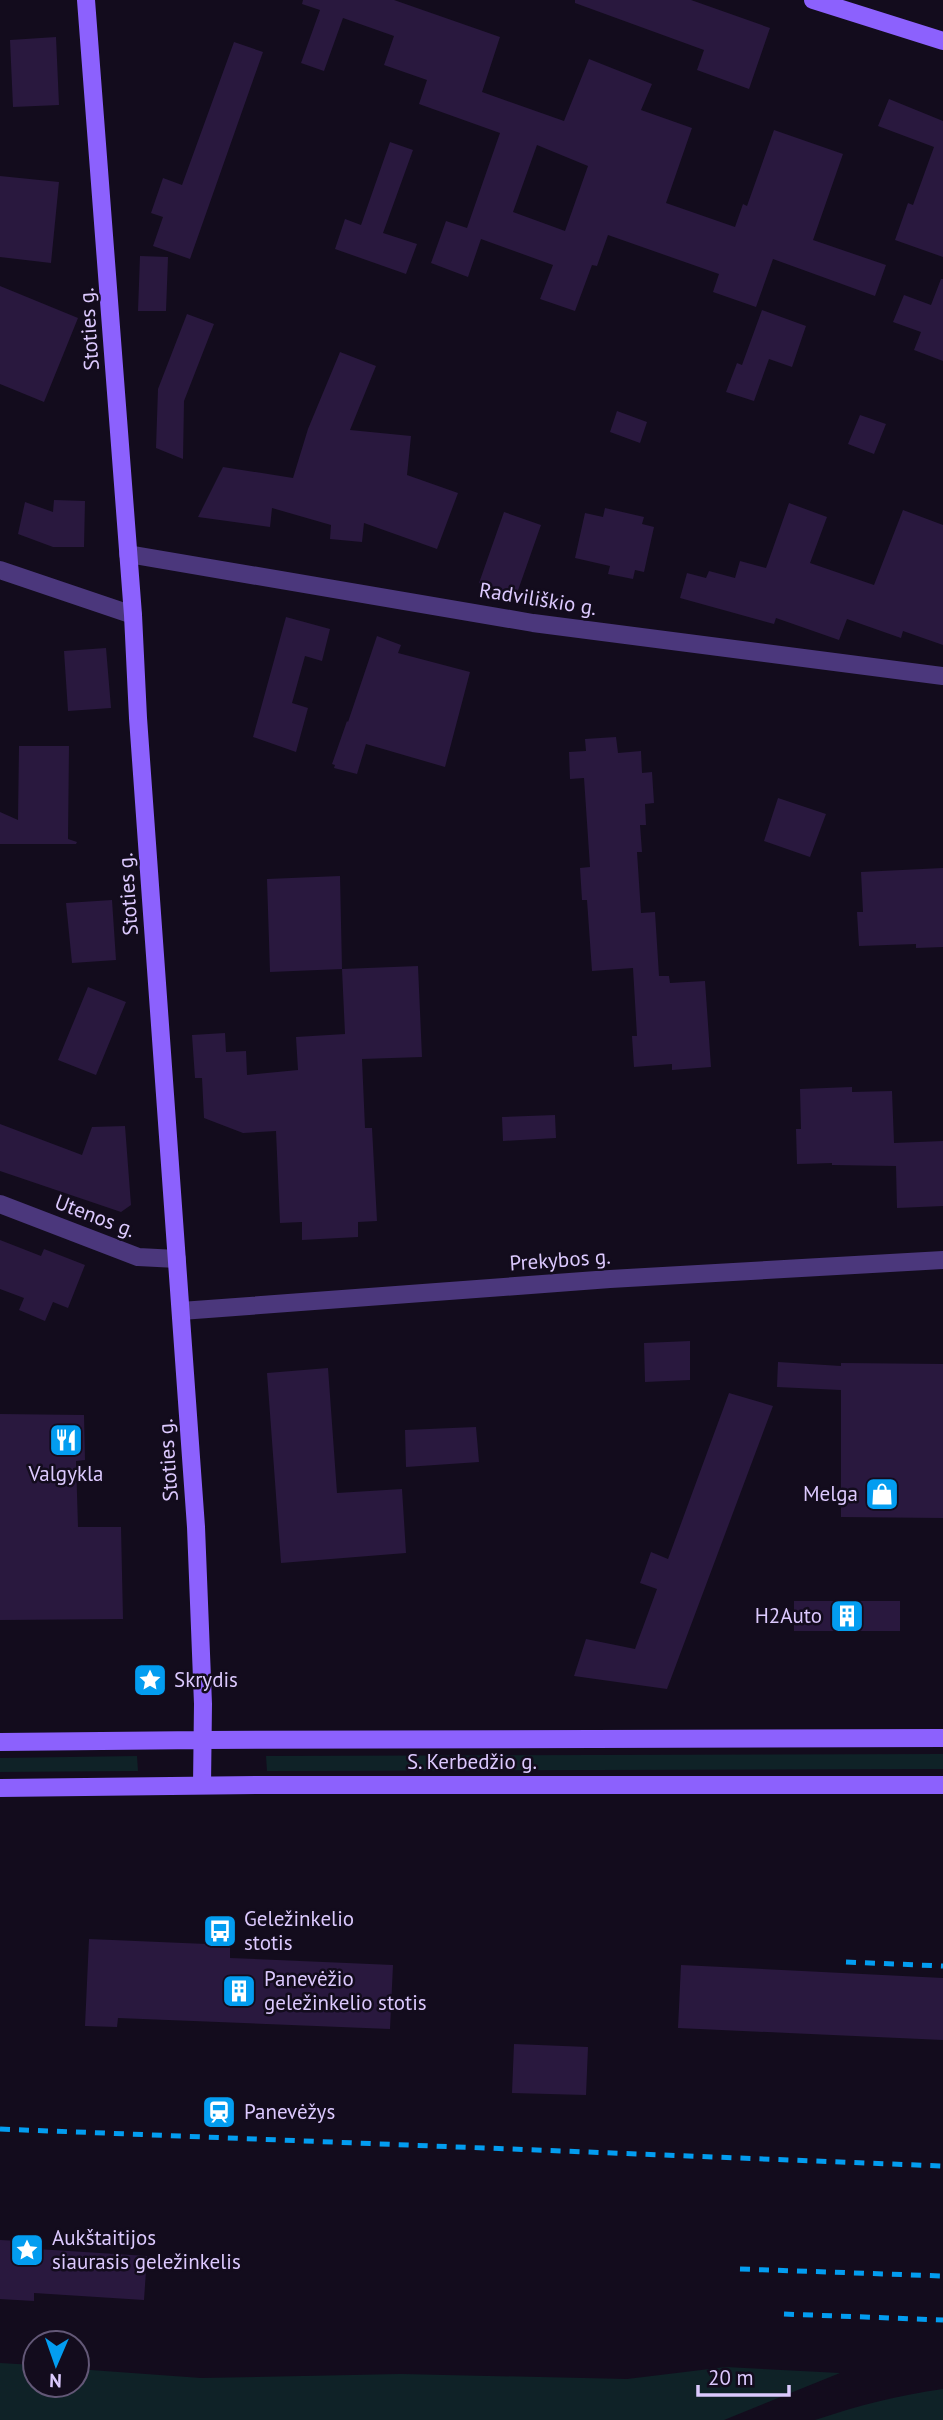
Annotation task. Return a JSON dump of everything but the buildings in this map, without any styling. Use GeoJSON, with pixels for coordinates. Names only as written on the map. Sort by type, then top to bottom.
{"type":"FeatureCollection","features":[{"type":"Feature","properties":{"kind":"main road","name":"Stoties g."},"geometry":{"type":"LineString","coordinates":[[86,0],[133,615],[199,1585],[202,1786]]}},
{"type":"Feature","properties":{"kind":"main road"},"geometry":{"type":"LineString","coordinates":[[813,0],[943,41]]}},
{"type":"Feature","properties":{"kind":"main road","name":"S. Kerbedžio g."},"geometry":{"type":"LineString","coordinates":[[0,1742],[943,1738]]}},
{"type":"Feature","properties":{"kind":"main road","name":"S. Kerbedžio g."},"geometry":{"type":"LineString","coordinates":[[0,1788],[943,1786]]}},
{"type":"Feature","properties":{"kind":"street","name":"Radviliškio g."},"geometry":{"type":"LineString","coordinates":[[128,554],[533,623],[943,676]]}},
{"type":"Feature","properties":{"kind":"street"},"geometry":{"type":"LineString","coordinates":[[0,570],[133,615]]}},
{"type":"Feature","properties":{"kind":"street","name":"Utenos g."},"geometry":{"type":"LineString","coordinates":[[0,1204],[138,1257],[177,1259]]}},
{"type":"Feature","properties":{"kind":"street","name":"Prekybos g."},"geometry":{"type":"LineString","coordinates":[[181,1311],[610,1279],[943,1260]]}},
{"type":"Feature","properties":{"kind":"green space"},"geometry":{"type":"Polygon","coordinates":[[[943,1754],[943,1769],[267,1771],[266,1756],[943,1754]]]}},
{"type":"Feature","properties":{"kind":"green space"},"geometry":{"type":"Polygon","coordinates":[[[137,1756],[138,1771],[0,1772],[0,1758],[137,1756]]]}},
{"type":"Feature","properties":{"kind":"green space"},"geometry":{"type":"Polygon","coordinates":[[[0,2363],[21,2364],[21,2399],[91,2399],[91,2370],[201,2378],[401,2374],[627,2379],[726,2367],[840,2373],[724,2420],[0,2420],[0,2363]]]}},
{"type":"Feature","properties":{"kind":"green space"},"geometry":{"type":"Polygon","coordinates":[[[943,2389],[943,2420],[815,2420],[910,2394],[943,2389]]]}},
{"type":"Feature","properties":{"kind":"railway"},"geometry":{"type":"LineString","coordinates":[[846,1962],[943,1966]]}},
{"type":"Feature","properties":{"kind":"railway"},"geometry":{"type":"LineString","coordinates":[[0,2129],[943,2166]]}},
{"type":"Feature","properties":{"kind":"railway"},"geometry":{"type":"LineString","coordinates":[[740,2269],[943,2276]]}},
{"type":"Feature","properties":{"kind":"railway"},"geometry":{"type":"LineString","coordinates":[[784,2314],[943,2320]]}},
{"type":"Feature","properties":{"kind":"place","name":"Valgykla"},"geometry":{"type":"Point","coordinates":[66,1440]}},
{"type":"Feature","properties":{"kind":"place","name":"Melga"},"geometry":{"type":"Point","coordinates":[882,1494]}},
{"type":"Feature","properties":{"kind":"place","name":"H2Auto"},"geometry":{"type":"Point","coordinates":[847,1616]}},
{"type":"Feature","properties":{"kind":"place","name":"Skrydis"},"geometry":{"type":"Point","coordinates":[150,1680]}},
{"type":"Feature","properties":{"kind":"place","name":"Geležinkelio stotis"},"geometry":{"type":"Point","coordinates":[220,1931]}},
{"type":"Feature","properties":{"kind":"place","name":"Panevėžio geležinkelio stotis"},"geometry":{"type":"Point","coordinates":[239,1991]}},
{"type":"Feature","properties":{"kind":"place","name":"Panevėžys"},"geometry":{"type":"Point","coordinates":[219,2112]}},
{"type":"Feature","properties":{"kind":"place","name":"Aukštaitijos siaurasis geležinkelis"},"geometry":{"type":"Point","coordinates":[27,2250]}}]}
